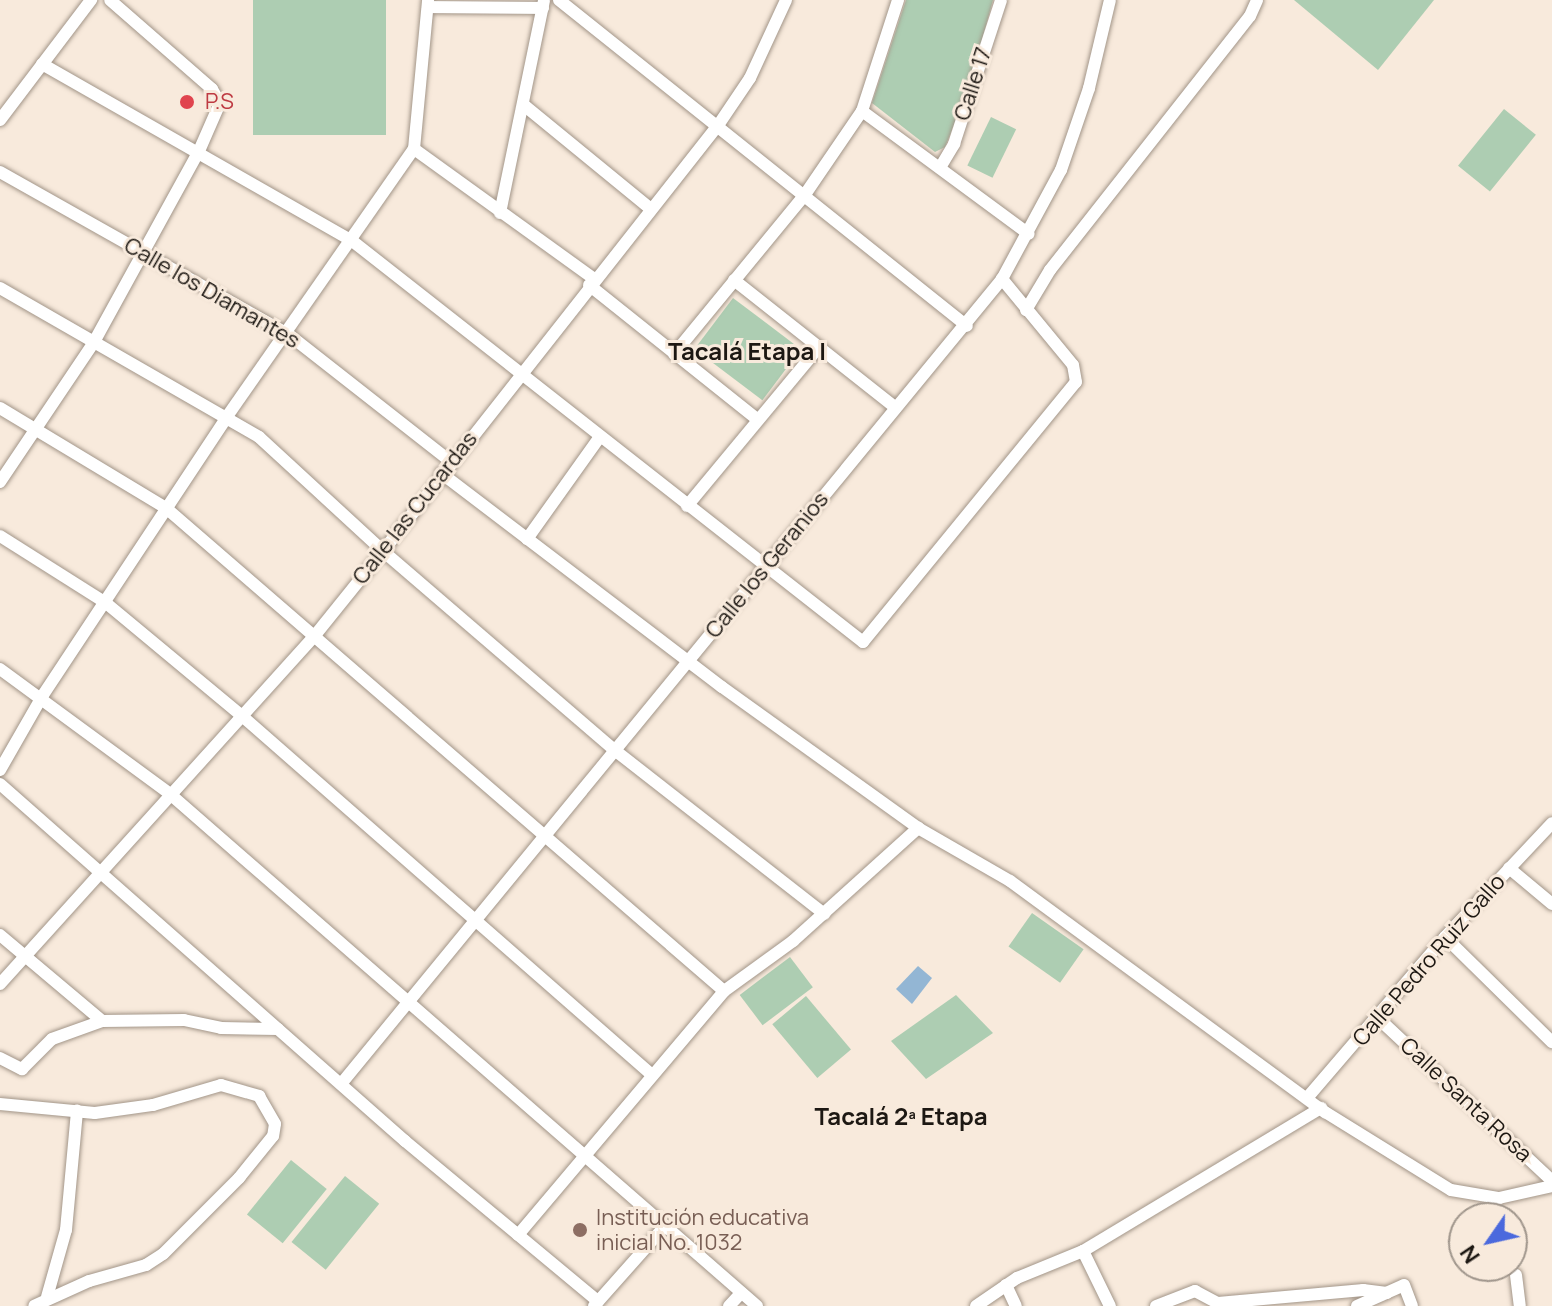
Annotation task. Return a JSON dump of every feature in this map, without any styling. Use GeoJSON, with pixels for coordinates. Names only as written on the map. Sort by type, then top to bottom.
{"type":"FeatureCollection","features":[{"type":"Feature","properties":{"kind":"street"},"geometry":{"type":"LineString","coordinates":[[0,120],[91,0]]}},
{"type":"Feature","properties":{"kind":"street"},"geometry":{"type":"LineString","coordinates":[[0,482],[94,342],[140,251],[199,151],[220,103],[217,95],[110,0]]}},
{"type":"Feature","properties":{"kind":"street"},"geometry":{"type":"LineString","coordinates":[[559,0],[719,124],[967,326]]}},
{"type":"Feature","properties":{"kind":"street","name":"Calle las Cucardas"},"geometry":{"type":"LineString","coordinates":[[0,984],[316,634],[383,551],[450,461],[719,124],[750,78],[786,0]]}},
{"type":"Feature","properties":{"kind":"street"},"geometry":{"type":"LineString","coordinates":[[674,354],[804,196],[862,111],[898,0]]}},
{"type":"Feature","properties":{"kind":"street","name":"Calle 17"},"geometry":{"type":"LineString","coordinates":[[941,166],[954,144],[1001,0]]}},
{"type":"Feature","properties":{"kind":"street","name":"Calle los Geranios"},"geometry":{"type":"LineString","coordinates":[[341,1084],[479,921],[689,660],[967,326],[1002,279],[1061,170],[1110,0]]}},
{"type":"Feature","properties":{"kind":"street"},"geometry":{"type":"LineString","coordinates":[[1026,310],[1050,270],[1250,16],[1257,0]]}},
{"type":"Feature","properties":{"kind":"street"},"geometry":{"type":"LineString","coordinates":[[0,770],[43,695],[226,418],[288,334],[414,149],[428,3],[544,4],[525,106],[500,213]]}},
{"type":"Feature","properties":{"kind":"street"},"geometry":{"type":"LineString","coordinates":[[42,64],[351,240],[521,372],[765,569],[863,642],[1076,382],[1073,365],[1002,279]]}},
{"type":"Feature","properties":{"kind":"street"},"geometry":{"type":"LineString","coordinates":[[525,106],[651,209]]}},
{"type":"Feature","properties":{"kind":"street"},"geometry":{"type":"LineString","coordinates":[[862,111],[941,166],[1029,234]]}},
{"type":"Feature","properties":{"kind":"street"},"geometry":{"type":"LineString","coordinates":[[414,149],[592,282],[674,354],[758,420]]}},
{"type":"Feature","properties":{"kind":"street","name":"Calle los Diamantes"},"geometry":{"type":"LineString","coordinates":[[0,172],[288,334],[450,461]]}},
{"type":"Feature","properties":{"kind":"street"},"geometry":{"type":"LineString","coordinates":[[734,280],[896,408]]}},
{"type":"Feature","properties":{"kind":"street"},"geometry":{"type":"LineString","coordinates":[[0,288],[259,437],[383,551],[617,752],[824,914]]}},
{"type":"Feature","properties":{"kind":"street"},"geometry":{"type":"LineString","coordinates":[[687,506],[819,347]]}},
{"type":"Feature","properties":{"kind":"street"},"geometry":{"type":"LineString","coordinates":[[0,408],[166,508],[316,634],[545,839],[724,991]]}},
{"type":"Feature","properties":{"kind":"street"},"geometry":{"type":"LineString","coordinates":[[527,539],[599,438]]}},
{"type":"Feature","properties":{"kind":"street"},"geometry":{"type":"LineString","coordinates":[[441,473],[918,828],[1010,881],[1321,1108],[1451,1190],[1499,1198],[1552,1184]]}},
{"type":"Feature","properties":{"kind":"street"},"geometry":{"type":"LineString","coordinates":[[0,536],[106,603],[242,716],[652,1075]]}},
{"type":"Feature","properties":{"kind":"street"},"geometry":{"type":"LineString","coordinates":[[0,669],[43,695],[170,794],[757,1306]]}},
{"type":"Feature","properties":{"kind":"street"},"geometry":{"type":"LineString","coordinates":[[0,784],[596,1304],[665,1226]]}},
{"type":"Feature","properties":{"kind":"street","name":"Calle Pedro Ruiz Gallo"},"geometry":{"type":"LineString","coordinates":[[1307,1098],[1379,1019],[1445,937],[1552,823]]}},
{"type":"Feature","properties":{"kind":"street"},"geometry":{"type":"LineString","coordinates":[[518,1235],[582,1154],[724,991],[824,914],[918,828]]}},
{"type":"Feature","properties":{"kind":"street"},"geometry":{"type":"LineString","coordinates":[[1509,868],[1552,904]]}},
{"type":"Feature","properties":{"kind":"street"},"geometry":{"type":"LineString","coordinates":[[0,935],[102,1021]]}},
{"type":"Feature","properties":{"kind":"street"},"geometry":{"type":"LineString","coordinates":[[1445,937],[1552,1042]]}},
{"type":"Feature","properties":{"kind":"street","name":"Calle Santa Rosa"},"geometry":{"type":"LineString","coordinates":[[1379,1019],[1552,1184]]}},
{"type":"Feature","properties":{"kind":"street"},"geometry":{"type":"LineString","coordinates":[[0,1058],[22,1069],[52,1039],[102,1021],[184,1020],[221,1028],[278,1029]]}},
{"type":"Feature","properties":{"kind":"street"},"geometry":{"type":"LineString","coordinates":[[0,1104],[77,1111],[153,1105],[221,1085],[259,1096],[275,1124],[273,1136],[239,1178],[163,1254],[146,1265],[47,1297],[34,1306]]}},
{"type":"Feature","properties":{"kind":"street"},"geometry":{"type":"LineString","coordinates":[[976,1306],[1006,1285],[1083,1251],[1321,1108]]}},
{"type":"Feature","properties":{"kind":"street"},"geometry":{"type":"LineString","coordinates":[[47,1297],[66,1230],[77,1111]]}},
{"type":"Feature","properties":{"kind":"street"},"geometry":{"type":"LineString","coordinates":[[1083,1251],[1110,1306]]}},
{"type":"Feature","properties":{"kind":"street"},"geometry":{"type":"LineString","coordinates":[[1517,1282],[1520,1306]]}},
{"type":"Feature","properties":{"kind":"street"},"geometry":{"type":"LineString","coordinates":[[1006,1285],[1016,1306]]}},
{"type":"Feature","properties":{"kind":"street"},"geometry":{"type":"LineString","coordinates":[[1357,1306],[1404,1285],[1412,1306]]}},
{"type":"Feature","properties":{"kind":"street"},"geometry":{"type":"LineString","coordinates":[[1156,1306],[1195,1291],[1218,1303],[1387,1293]]}},
{"type":"Feature","properties":{"kind":"street"},"geometry":{"type":"LineString","coordinates":[[729,1306],[741,1293]]}},
{"type":"Feature","properties":{"kind":"green space"},"geometry":{"type":"Polygon","coordinates":[[[253,0],[386,0],[386,135],[253,135],[253,0]]]}},
{"type":"Feature","properties":{"kind":"green space"},"geometry":{"type":"Polygon","coordinates":[[[906,0],[993,0],[968,90],[945,147],[935,152],[872,103],[906,0]]]}},
{"type":"Feature","properties":{"kind":"green space"},"geometry":{"type":"Polygon","coordinates":[[[1294,0],[1434,0],[1378,70],[1294,0]]]}},
{"type":"Feature","properties":{"kind":"green space"},"geometry":{"type":"Polygon","coordinates":[[[1504,109],[1536,135],[1490,192],[1458,166],[1504,109]]]}},
{"type":"Feature","properties":{"kind":"green space"},"geometry":{"type":"Polygon","coordinates":[[[991,117],[1016,129],[992,178],[967,166],[991,117]]]}},
{"type":"Feature","properties":{"kind":"green space"},"geometry":{"type":"Polygon","coordinates":[[[733,298],[801,349],[762,400],[694,349],[733,298]]]}},
{"type":"Feature","properties":{"kind":"green space"},"geometry":{"type":"Polygon","coordinates":[[[1032,913],[1084,949],[1060,983],[1008,947],[1032,913]]]}},
{"type":"Feature","properties":{"kind":"green space"},"geometry":{"type":"Polygon","coordinates":[[[790,957],[813,987],[763,1025],[740,995],[790,957]]]}},
{"type":"Feature","properties":{"kind":"green space"},"geometry":{"type":"Polygon","coordinates":[[[956,995],[993,1033],[926,1079],[891,1041],[956,995]]]}},
{"type":"Feature","properties":{"kind":"green space"},"geometry":{"type":"Polygon","coordinates":[[[806,996],[851,1050],[817,1078],[772,1024],[806,996]]]}},
{"type":"Feature","properties":{"kind":"green space"},"geometry":{"type":"Polygon","coordinates":[[[291,1160],[327,1189],[283,1243],[247,1214],[291,1160]]]}},
{"type":"Feature","properties":{"kind":"green space"},"geometry":{"type":"Polygon","coordinates":[[[345,1176],[379,1204],[326,1270],[292,1242],[345,1176]]]}},
{"type":"Feature","properties":{"kind":"water"},"geometry":{"type":"Polygon","coordinates":[[[918,966],[932,978],[912,1004],[896,989],[918,966]]]}},
{"type":"Feature","properties":{"kind":"place","name":"P.S"},"geometry":{"type":"Point","coordinates":[187,102]}},
{"type":"Feature","properties":{"kind":"place","name":"Institución educativa inicial No. 1032"},"geometry":{"type":"Point","coordinates":[580,1230]}},
{"type":"Feature","properties":{"kind":"district","name":"Tacalá Etapa I"},"geometry":{"type":"Point","coordinates":[747,351]}},
{"type":"Feature","properties":{"kind":"district","name":"Tacalá 2ª Etapa"},"geometry":{"type":"Point","coordinates":[901,1116]}}]}
